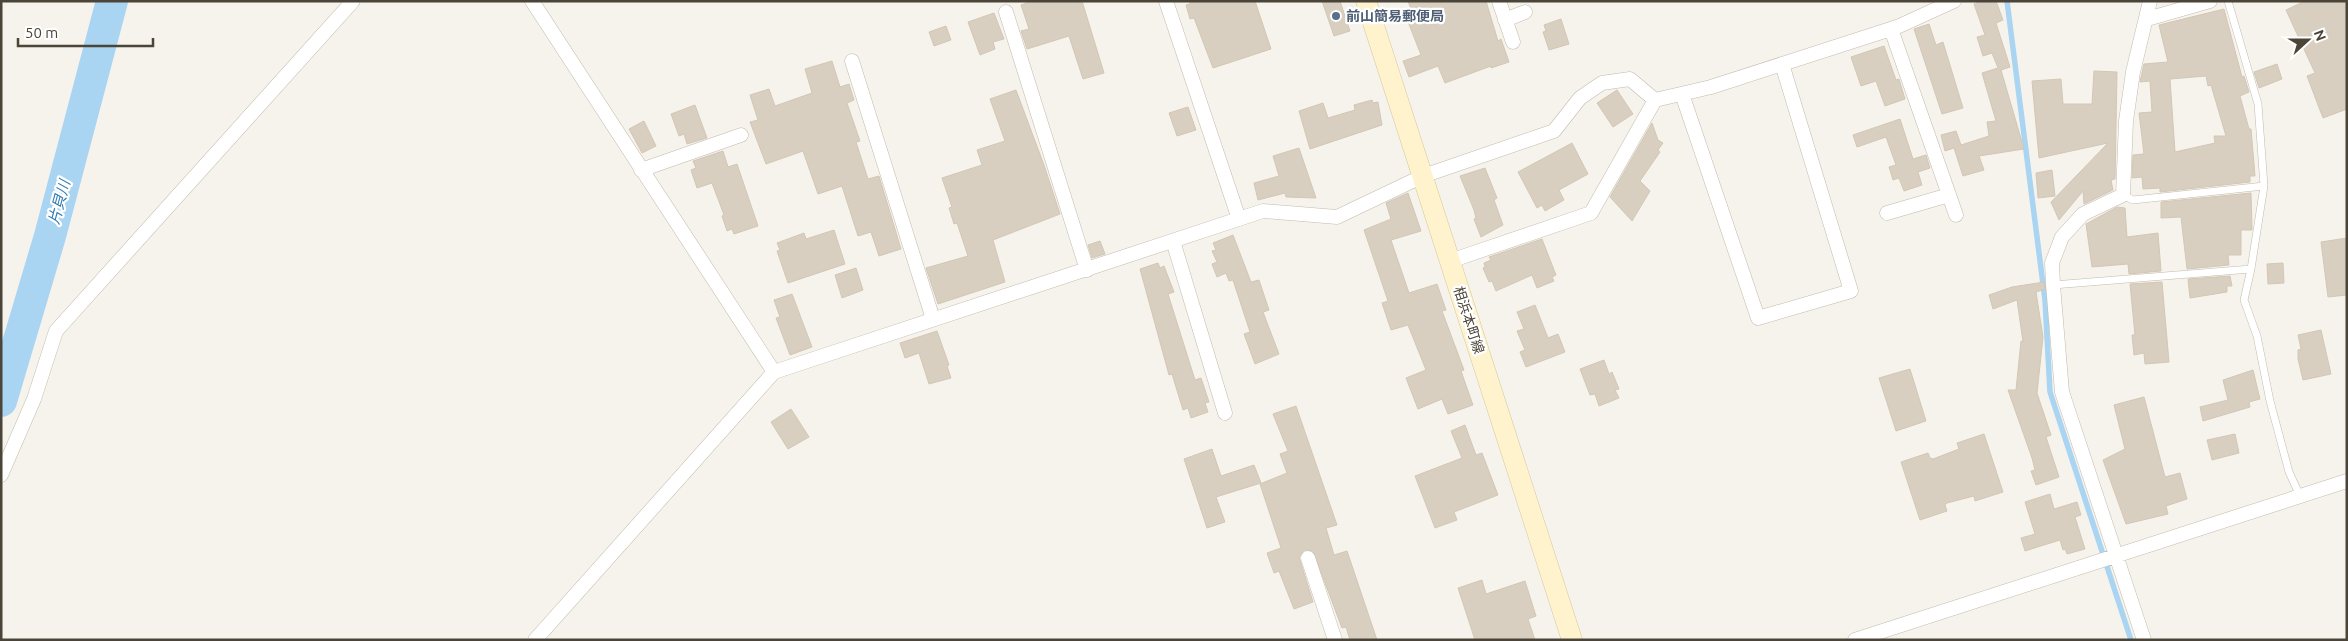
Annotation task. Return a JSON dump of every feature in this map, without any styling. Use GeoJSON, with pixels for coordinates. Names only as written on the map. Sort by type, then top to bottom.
{"type":"FeatureCollection","features":[{"type":"Feature","properties":{"kind":"main road","name":"相浜本町線"},"geometry":{"type":"LineString","coordinates":[[1366,1],[1572,640]]}},
{"type":"Feature","properties":{"kind":"street"},"geometry":{"type":"LineString","coordinates":[[1,476],[34,398],[56,331],[353,1]]}},
{"type":"Feature","properties":{"kind":"street"},"geometry":{"type":"LineString","coordinates":[[532,1],[774,372]]}},
{"type":"Feature","properties":{"kind":"street"},"geometry":{"type":"LineString","coordinates":[[1166,1],[1239,219]]}},
{"type":"Feature","properties":{"kind":"street"},"geometry":{"type":"LineString","coordinates":[[1499,1],[1513,42]]}},
{"type":"Feature","properties":{"kind":"street"},"geometry":{"type":"LineString","coordinates":[[1450,261],[1592,213],[1655,100],[1682,94],[1782,64],[1891,28],[1954,1]]}},
{"type":"Feature","properties":{"kind":"street"},"geometry":{"type":"LineString","coordinates":[[2144,640],[2062,392],[2052,263],[2062,237],[2083,214],[2123,195],[2126,121],[2133,72],[2150,1]]}},
{"type":"Feature","properties":{"kind":"street"},"geometry":{"type":"LineString","coordinates":[[2147,19],[2210,1]]}},
{"type":"Feature","properties":{"kind":"street"},"geometry":{"type":"LineString","coordinates":[[1006,12],[1086,270]]}},
{"type":"Feature","properties":{"kind":"street"},"geometry":{"type":"LineString","coordinates":[[1505,20],[1525,12]]}},
{"type":"Feature","properties":{"kind":"street"},"geometry":{"type":"LineString","coordinates":[[1891,28],[1956,215]]}},
{"type":"Feature","properties":{"kind":"street"},"geometry":{"type":"LineString","coordinates":[[852,61],[933,319]]}},
{"type":"Feature","properties":{"kind":"street"},"geometry":{"type":"LineString","coordinates":[[1682,94],[1758,318],[1851,291],[1782,64]]}},
{"type":"Feature","properties":{"kind":"street"},"geometry":{"type":"LineString","coordinates":[[535,640],[774,372],[1263,211],[1336,217],[1423,176],[1554,131],[1580,98],[1602,83],[1630,79],[1655,100]]}},
{"type":"Feature","properties":{"kind":"street"},"geometry":{"type":"LineString","coordinates":[[641,170],[741,135]]}},
{"type":"Feature","properties":{"kind":"street"},"geometry":{"type":"LineString","coordinates":[[1887,213],[1949,195]]}},
{"type":"Feature","properties":{"kind":"street"},"geometry":{"type":"LineString","coordinates":[[1173,241],[1226,413]]}},
{"type":"Feature","properties":{"kind":"street"},"geometry":{"type":"LineString","coordinates":[[1855,640],[2347,481]]}},
{"type":"Feature","properties":{"kind":"street"},"geometry":{"type":"LineString","coordinates":[[1308,558],[1335,640]]}},
{"type":"Feature","properties":{"kind":"lane"},"geometry":{"type":"LineString","coordinates":[[2228,1],[2258,104],[2264,186],[2252,269],[2244,300],[2257,336],[2270,401],[2290,472],[2300,496]]}},
{"type":"Feature","properties":{"kind":"lane"},"geometry":{"type":"LineString","coordinates":[[2123,195],[2134,200],[2264,186]]}},
{"type":"Feature","properties":{"kind":"lane"},"geometry":{"type":"LineString","coordinates":[[2053,285],[2252,269]]}},
{"type":"Feature","properties":{"kind":"building"},"geometry":{"type":"Polygon","coordinates":[[[1032,1],[1082,1],[1104,73],[1083,79],[1069,36],[1027,49],[1021,31],[1029,29],[1021,5],[1032,1]]]}},
{"type":"Feature","properties":{"kind":"building"},"geometry":{"type":"Polygon","coordinates":[[[1189,1],[1255,1],[1271,49],[1213,68],[1194,18],[1190,19],[1186,5],[1190,4],[1189,1]]]}},
{"type":"Feature","properties":{"kind":"building","name":"前山簡易郵便局"},"geometry":{"type":"Polygon","coordinates":[[[1322,1],[1340,1],[1350,31],[1334,36],[1322,1]]]}},
{"type":"Feature","properties":{"kind":"building"},"geometry":{"type":"Polygon","coordinates":[[[1408,1],[1486,1],[1498,41],[1501,39],[1509,62],[1491,68],[1491,66],[1445,83],[1438,66],[1409,77],[1403,61],[1421,55],[1405,14],[1412,12],[1408,1]]]}},
{"type":"Feature","properties":{"kind":"building"},"geometry":{"type":"Polygon","coordinates":[[[1981,1],[1996,1],[2003,20],[1996,23],[2010,67],[2001,70],[2024,149],[1979,156],[1984,170],[1963,176],[1954,148],[1945,151],[1941,135],[1956,131],[1961,145],[1989,136],[1987,122],[1996,121],[1982,73],[1998,68],[1992,53],[1983,56],[1977,37],[1985,35],[1974,4],[1981,1]]]}},
{"type":"Feature","properties":{"kind":"building"},"geometry":{"type":"Polygon","coordinates":[[[2305,1],[2347,1],[2347,109],[2323,118],[2307,76],[2315,73],[2286,10],[2305,1]]]}},
{"type":"Feature","properties":{"kind":"building"},"geometry":{"type":"Polygon","coordinates":[[[2224,9],[2242,77],[2244,76],[2249,92],[2240,96],[2249,129],[2251,129],[2255,176],[2250,176],[2250,182],[2160,192],[2160,188],[2143,189],[2142,177],[2132,178],[2133,155],[2144,154],[2139,113],[2152,112],[2150,81],[2140,82],[2144,64],[2168,62],[2159,25],[2224,9]],[[2206,76],[2170,79],[2175,152],[2215,143],[2214,136],[2226,136],[2211,85],[2208,86],[2206,76]]]}},
{"type":"Feature","properties":{"kind":"building"},"geometry":{"type":"Polygon","coordinates":[[[994,13],[1004,39],[993,42],[995,49],[980,55],[968,22],[994,13]]]}},
{"type":"Feature","properties":{"kind":"building"},"geometry":{"type":"Polygon","coordinates":[[[1561,19],[1569,44],[1549,50],[1543,32],[1546,31],[1544,25],[1561,19]]]}},
{"type":"Feature","properties":{"kind":"building"},"geometry":{"type":"Polygon","coordinates":[[[1929,24],[1936,45],[1943,42],[1963,108],[1942,114],[1914,29],[1929,24]]]}},
{"type":"Feature","properties":{"kind":"building"},"geometry":{"type":"Polygon","coordinates":[[[946,26],[951,40],[934,46],[929,32],[946,26]]]}},
{"type":"Feature","properties":{"kind":"building"},"geometry":{"type":"Polygon","coordinates":[[[1884,46],[1896,80],[1899,79],[1905,99],[1885,106],[1876,81],[1861,86],[1851,57],[1884,46]]]}},
{"type":"Feature","properties":{"kind":"building"},"geometry":{"type":"Polygon","coordinates":[[[832,61],[840,87],[849,84],[854,100],[847,103],[860,141],[856,142],[868,179],[879,176],[901,249],[879,256],[871,232],[858,236],[842,186],[818,194],[803,151],[766,164],[750,122],[758,120],[750,95],[769,89],[775,106],[812,93],[805,69],[832,61]]]}},
{"type":"Feature","properties":{"kind":"building"},"geometry":{"type":"Polygon","coordinates":[[[2277,64],[2282,79],[2259,88],[2254,72],[2277,64]]]}},
{"type":"Feature","properties":{"kind":"building"},"geometry":{"type":"Polygon","coordinates":[[[2094,71],[2117,72],[2115,179],[2111,180],[2113,190],[2084,204],[2083,191],[2059,220],[2051,202],[2108,143],[2039,158],[2032,81],[2061,79],[2063,104],[2092,104],[2094,71]]]}},
{"type":"Feature","properties":{"kind":"building"},"geometry":{"type":"Polygon","coordinates":[[[1016,90],[1060,214],[993,240],[1005,282],[938,304],[926,268],[968,256],[957,223],[954,224],[949,208],[952,207],[942,178],[982,165],[977,150],[1005,141],[990,99],[1016,90]]]}},
{"type":"Feature","properties":{"kind":"building"},"geometry":{"type":"Polygon","coordinates":[[[1617,90],[1633,114],[1613,127],[1597,103],[1617,90]]]}},
{"type":"Feature","properties":{"kind":"building"},"geometry":{"type":"Polygon","coordinates":[[[1372,100],[1373,103],[1378,102],[1382,125],[1310,149],[1299,111],[1323,103],[1328,118],[1355,110],[1354,105],[1372,100]]]}},
{"type":"Feature","properties":{"kind":"building"},"geometry":{"type":"Polygon","coordinates":[[[695,105],[707,138],[687,144],[684,134],[679,136],[671,114],[695,105]]]}},
{"type":"Feature","properties":{"kind":"building"},"geometry":{"type":"Polygon","coordinates":[[[1188,107],[1196,130],[1177,136],[1169,113],[1188,107]]]}},
{"type":"Feature","properties":{"kind":"building"},"geometry":{"type":"Polygon","coordinates":[[[1900,119],[1913,159],[1926,155],[1930,168],[1918,172],[1922,185],[1904,191],[1899,178],[1893,180],[1889,167],[1896,165],[1886,137],[1857,147],[1853,135],[1900,119]]]}},
{"type":"Feature","properties":{"kind":"building"},"geometry":{"type":"Polygon","coordinates":[[[644,121],[656,146],[642,153],[629,129],[644,121]]]}},
{"type":"Feature","properties":{"kind":"building"},"geometry":{"type":"Polygon","coordinates":[[[1652,123],[1658,140],[1663,143],[1658,150],[1660,152],[1640,181],[1650,191],[1632,221],[1610,197],[1652,123]]]}},
{"type":"Feature","properties":{"kind":"building"},"geometry":{"type":"Polygon","coordinates":[[[1572,143],[1588,174],[1559,190],[1564,200],[1545,211],[1542,205],[1537,208],[1518,172],[1572,143]]]}},
{"type":"Feature","properties":{"kind":"building"},"geometry":{"type":"Polygon","coordinates":[[[1299,148],[1316,198],[1286,197],[1285,193],[1258,200],[1254,183],[1279,176],[1273,156],[1299,148]]]}},
{"type":"Feature","properties":{"kind":"building"},"geometry":{"type":"Polygon","coordinates":[[[723,151],[728,167],[737,164],[758,226],[734,234],[732,229],[727,231],[722,216],[724,215],[712,183],[697,188],[691,170],[696,168],[693,161],[723,151]]]}},
{"type":"Feature","properties":{"kind":"building"},"geometry":{"type":"Polygon","coordinates":[[[1485,168],[1497,198],[1494,200],[1503,225],[1481,237],[1474,219],[1476,218],[1474,210],[1460,176],[1485,168]]]}},
{"type":"Feature","properties":{"kind":"building"},"geometry":{"type":"Polygon","coordinates":[[[2052,170],[2055,196],[2038,198],[2036,173],[2052,170]]]}},
{"type":"Feature","properties":{"kind":"building"},"geometry":{"type":"Polygon","coordinates":[[[1408,193],[1421,231],[1391,240],[1409,293],[1437,284],[1446,310],[1442,311],[1464,370],[1461,371],[1473,405],[1448,414],[1442,399],[1418,409],[1406,378],[1426,370],[1408,325],[1391,330],[1382,303],[1388,301],[1364,230],[1391,219],[1386,203],[1408,193]]]}},
{"type":"Feature","properties":{"kind":"building"},"geometry":{"type":"Polygon","coordinates":[[[2251,193],[2252,230],[2241,230],[2241,255],[2228,255],[2229,265],[2187,269],[2181,217],[2161,218],[2161,202],[2251,193]]]}},
{"type":"Feature","properties":{"kind":"building"},"geometry":{"type":"Polygon","coordinates":[[[2117,207],[2125,208],[2127,237],[2158,233],[2161,271],[2129,274],[2128,264],[2092,267],[2086,224],[2117,207]]]}},
{"type":"Feature","properties":{"kind":"building"},"geometry":{"type":"Polygon","coordinates":[[[834,230],[845,264],[788,283],[777,251],[780,250],[777,243],[804,233],[806,239],[834,230]]]}},
{"type":"Feature","properties":{"kind":"building"},"geometry":{"type":"Polygon","coordinates":[[[1233,235],[1251,282],[1259,280],[1269,310],[1263,312],[1279,354],[1255,364],[1244,334],[1250,332],[1233,280],[1229,281],[1226,273],[1217,277],[1212,264],[1217,262],[1212,251],[1216,250],[1213,243],[1233,235]]]}},
{"type":"Feature","properties":{"kind":"building"},"geometry":{"type":"Polygon","coordinates":[[[2347,238],[2347,295],[2328,297],[2321,242],[2347,238]]]}},
{"type":"Feature","properties":{"kind":"building"},"geometry":{"type":"Polygon","coordinates":[[[1542,239],[1556,275],[1552,277],[1554,281],[1537,288],[1532,275],[1496,291],[1492,281],[1489,282],[1483,268],[1485,267],[1484,263],[1491,260],[1489,257],[1542,239]]]}},
{"type":"Feature","properties":{"kind":"building"},"geometry":{"type":"Polygon","coordinates":[[[1100,241],[1105,254],[1092,258],[1088,245],[1100,241]]]}},
{"type":"Feature","properties":{"kind":"building"},"geometry":{"type":"Polygon","coordinates":[[[1158,263],[1160,268],[1164,266],[1174,292],[1168,294],[1195,380],[1201,378],[1209,402],[1205,403],[1208,412],[1191,418],[1188,408],[1183,410],[1172,374],[1169,375],[1140,269],[1158,263]]]}},
{"type":"Feature","properties":{"kind":"building"},"geometry":{"type":"Polygon","coordinates":[[[2283,263],[2284,283],[2268,284],[2267,264],[2283,263]]]}},
{"type":"Feature","properties":{"kind":"building"},"geometry":{"type":"Polygon","coordinates":[[[856,268],[863,290],[842,298],[835,275],[856,268]]]}},
{"type":"Feature","properties":{"kind":"building"},"geometry":{"type":"Polygon","coordinates":[[[2230,276],[2232,286],[2227,286],[2227,292],[2190,298],[2188,279],[2230,276]]]}},
{"type":"Feature","properties":{"kind":"building"},"geometry":{"type":"Polygon","coordinates":[[[2044,282],[2045,289],[2036,292],[2043,337],[2037,393],[2051,435],[2046,437],[2059,477],[2036,485],[2031,471],[2035,470],[2032,458],[2008,390],[2016,390],[2021,341],[2023,342],[2017,300],[1993,309],[1989,295],[2012,287],[2044,282]]]}},
{"type":"Feature","properties":{"kind":"building"},"geometry":{"type":"Polygon","coordinates":[[[2162,282],[2169,362],[2145,364],[2144,353],[2134,355],[2132,335],[2135,335],[2130,284],[2162,282]]]}},
{"type":"Feature","properties":{"kind":"building"},"geometry":{"type":"Polygon","coordinates":[[[792,294],[812,347],[790,355],[776,318],[780,317],[774,300],[792,294]]]}},
{"type":"Feature","properties":{"kind":"building"},"geometry":{"type":"Polygon","coordinates":[[[1535,305],[1548,338],[1558,334],[1565,352],[1526,367],[1520,352],[1525,350],[1517,331],[1524,329],[1517,312],[1535,305]]]}},
{"type":"Feature","properties":{"kind":"building"},"geometry":{"type":"Polygon","coordinates":[[[2321,330],[2331,374],[2303,380],[2298,359],[2298,350],[2301,349],[2298,335],[2321,330]]]}},
{"type":"Feature","properties":{"kind":"building"},"geometry":{"type":"Polygon","coordinates":[[[937,331],[949,365],[947,366],[951,378],[929,384],[919,353],[905,358],[900,343],[937,331]]]}},
{"type":"Feature","properties":{"kind":"building"},"geometry":{"type":"Polygon","coordinates":[[[1604,360],[1609,374],[1612,372],[1619,389],[1615,390],[1619,398],[1599,406],[1595,394],[1590,395],[1580,369],[1604,360]]]}},
{"type":"Feature","properties":{"kind":"building"},"geometry":{"type":"Polygon","coordinates":[[[1910,369],[1926,421],[1896,431],[1879,378],[1910,369]]]}},
{"type":"Feature","properties":{"kind":"building"},"geometry":{"type":"Polygon","coordinates":[[[2253,370],[2260,399],[2249,402],[2250,407],[2203,421],[2200,407],[2228,400],[2223,380],[2253,370]]]}},
{"type":"Feature","properties":{"kind":"building"},"geometry":{"type":"Polygon","coordinates":[[[2144,397],[2165,477],[2180,473],[2187,499],[2166,506],[2168,514],[2126,524],[2103,460],[2125,449],[2114,405],[2144,397]]]}},
{"type":"Feature","properties":{"kind":"building"},"geometry":{"type":"Polygon","coordinates":[[[1296,406],[1337,525],[1326,528],[1334,555],[1347,551],[1377,640],[1350,640],[1346,627],[1342,628],[1313,551],[1305,550],[1299,557],[1313,602],[1294,609],[1279,571],[1274,573],[1267,553],[1281,548],[1260,484],[1287,473],[1280,454],[1288,451],[1273,414],[1296,406]]]}},
{"type":"Feature","properties":{"kind":"building"},"geometry":{"type":"Polygon","coordinates":[[[791,409],[809,437],[788,449],[771,422],[791,409]]]}},
{"type":"Feature","properties":{"kind":"building"},"geometry":{"type":"Polygon","coordinates":[[[1465,425],[1476,455],[1482,453],[1498,495],[1454,512],[1457,520],[1435,528],[1415,476],[1462,458],[1451,431],[1465,425]]]}},
{"type":"Feature","properties":{"kind":"building"},"geometry":{"type":"Polygon","coordinates":[[[1984,434],[2003,492],[1975,501],[1974,496],[1947,503],[1945,505],[1947,511],[1920,520],[1901,462],[1928,453],[1930,458],[1933,459],[1959,449],[1957,443],[1984,434]]]}},
{"type":"Feature","properties":{"kind":"building"},"geometry":{"type":"Polygon","coordinates":[[[2235,434],[2239,453],[2212,460],[2207,440],[2235,434]]]}},
{"type":"Feature","properties":{"kind":"building"},"geometry":{"type":"Polygon","coordinates":[[[1212,449],[1221,476],[1254,465],[1261,483],[1216,497],[1225,522],[1207,528],[1184,459],[1212,449]]]}},
{"type":"Feature","properties":{"kind":"building"},"geometry":{"type":"Polygon","coordinates":[[[2050,494],[2054,509],[2077,502],[2081,515],[2075,517],[2085,549],[2067,554],[2065,549],[2063,550],[2060,540],[2025,551],[2021,538],[2035,534],[2025,502],[2050,494]]]}},
{"type":"Feature","properties":{"kind":"building"},"geometry":{"type":"Polygon","coordinates":[[[1482,580],[1486,594],[1525,581],[1536,616],[1528,619],[1535,640],[1475,640],[1458,588],[1482,580]]]}},
{"type":"Feature","properties":{"kind":"waterway","name":"片貝川"},"geometry":{"type":"LineString","coordinates":[[1,401],[50,236],[112,1]]}},
{"type":"Feature","properties":{"kind":"waterway"},"geometry":{"type":"LineString","coordinates":[[2007,1],[2045,300],[2050,392],[2131,640]]}},
{"type":"Feature","properties":{"kind":"place","name":"前山簡易郵便局"},"geometry":{"type":"Point","coordinates":[1336,16]}}]}
